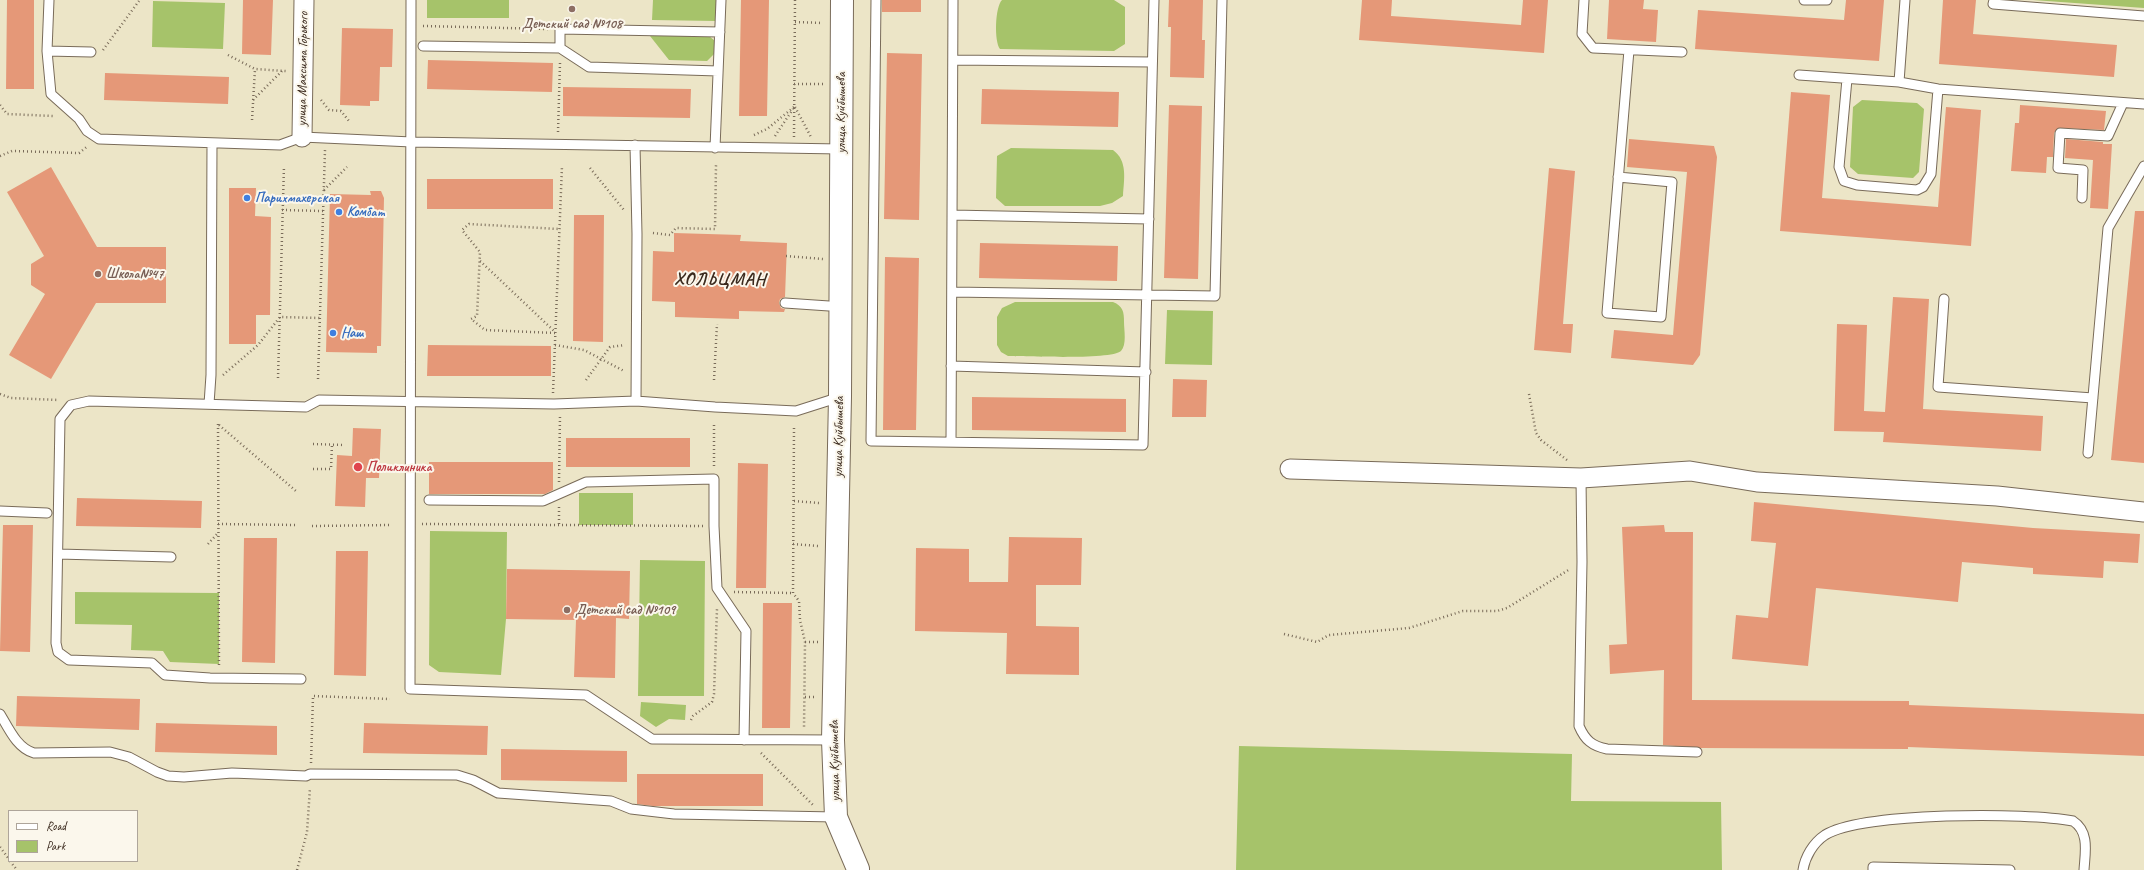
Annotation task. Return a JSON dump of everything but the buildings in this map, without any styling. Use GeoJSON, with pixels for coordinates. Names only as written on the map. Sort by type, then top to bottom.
{"type":"FeatureCollection","features":[{"type":"Feature","properties":{"kind":"street","name":"улица Максима Горького"},"geometry":{"type":"LineString","coordinates":[[302,137],[304,0]]}},
{"type":"Feature","properties":{"kind":"street","name":"улица Куйбышева"},"geometry":{"type":"LineString","coordinates":[[842,0],[840,396],[833,740],[836,817],[857,869]]}},
{"type":"Feature","properties":{"kind":"street"},"geometry":{"type":"LineString","coordinates":[[1290,469],[1581,478],[1690,471],[1758,482],[1997,496],[2144,512]]}},
{"type":"Feature","properties":{"kind":"lane"},"geometry":{"type":"LineString","coordinates":[[49,0],[47,51],[51,94],[79,119],[87,131],[99,139],[212,142],[280,146],[302,137],[412,142],[841,149]]}},
{"type":"Feature","properties":{"kind":"lane"},"geometry":{"type":"LineString","coordinates":[[411,0],[412,142],[410,689],[586,695],[652,739],[833,740]]}},
{"type":"Feature","properties":{"kind":"lane"},"geometry":{"type":"LineString","coordinates":[[715,148],[721,0]]}},
{"type":"Feature","properties":{"kind":"lane"},"geometry":{"type":"LineString","coordinates":[[876,0],[871,441],[1143,445],[1148,295],[1154,0]]}},
{"type":"Feature","properties":{"kind":"lane"},"geometry":{"type":"LineString","coordinates":[[951,442],[953,0]]}},
{"type":"Feature","properties":{"kind":"lane"},"geometry":{"type":"LineString","coordinates":[[952,292],[1215,296],[1222,0]]}},
{"type":"Feature","properties":{"kind":"lane"},"geometry":{"type":"LineString","coordinates":[[1584,0],[1582,34],[1593,48],[1682,52]]}},
{"type":"Feature","properties":{"kind":"lane"},"geometry":{"type":"LineString","coordinates":[[1804,0],[1827,0]]}},
{"type":"Feature","properties":{"kind":"lane"},"geometry":{"type":"LineString","coordinates":[[1899,82],[1906,0]]}},
{"type":"Feature","properties":{"kind":"lane"},"geometry":{"type":"LineString","coordinates":[[1994,0],[1993,4],[2144,16]]}},
{"type":"Feature","properties":{"kind":"lane"},"geometry":{"type":"LineString","coordinates":[[560,48],[560,29],[720,32]]}},
{"type":"Feature","properties":{"kind":"lane"},"geometry":{"type":"LineString","coordinates":[[423,46],[560,48],[589,67],[718,71]]}},
{"type":"Feature","properties":{"kind":"lane"},"geometry":{"type":"LineString","coordinates":[[1618,177],[1672,182],[1661,317],[1607,313],[1618,177],[1629,50]]}},
{"type":"Feature","properties":{"kind":"lane"},"geometry":{"type":"LineString","coordinates":[[47,51],[91,52]]}},
{"type":"Feature","properties":{"kind":"lane"},"geometry":{"type":"LineString","coordinates":[[953,60],[1152,62]]}},
{"type":"Feature","properties":{"kind":"lane"},"geometry":{"type":"LineString","coordinates":[[1799,75],[1899,82],[1938,88],[2144,104]]}},
{"type":"Feature","properties":{"kind":"lane"},"geometry":{"type":"LineString","coordinates":[[1847,79],[1839,167],[1844,181],[1857,185],[1917,190],[1923,187],[1931,174],[1938,88]]}},
{"type":"Feature","properties":{"kind":"lane"},"geometry":{"type":"LineString","coordinates":[[2082,198],[2083,170],[2058,168],[2060,133],[2108,136],[2123,103]]}},
{"type":"Feature","properties":{"kind":"lane"},"geometry":{"type":"LineString","coordinates":[[209,404],[211,374],[212,142]]}},
{"type":"Feature","properties":{"kind":"lane"},"geometry":{"type":"LineString","coordinates":[[635,145],[637,234],[636,401]]}},
{"type":"Feature","properties":{"kind":"lane"},"geometry":{"type":"LineString","coordinates":[[2088,453],[2108,228],[2144,166]]}},
{"type":"Feature","properties":{"kind":"lane"},"geometry":{"type":"LineString","coordinates":[[952,215],[1149,220]]}},
{"type":"Feature","properties":{"kind":"lane"},"geometry":{"type":"LineString","coordinates":[[1944,299],[1938,387],[2093,398]]}},
{"type":"Feature","properties":{"kind":"lane"},"geometry":{"type":"LineString","coordinates":[[785,303],[829,306]]}},
{"type":"Feature","properties":{"kind":"lane"},"geometry":{"type":"LineString","coordinates":[[951,366],[1146,372]]}},
{"type":"Feature","properties":{"kind":"lane"},"geometry":{"type":"LineString","coordinates":[[301,679],[210,678],[165,675],[152,663],[75,660],[63,657],[56,646],[60,419],[64,411],[71,405],[89,401],[306,407],[320,400],[554,404],[636,401],[796,411],[840,396]]}},
{"type":"Feature","properties":{"kind":"lane"},"geometry":{"type":"LineString","coordinates":[[1581,478],[1582,562],[1579,726],[1583,735],[1592,744],[1607,749],[1697,752]]}},
{"type":"Feature","properties":{"kind":"lane"},"geometry":{"type":"LineString","coordinates":[[429,500],[542,501],[586,482],[714,479],[714,526],[718,590],[746,631],[744,740]]}},
{"type":"Feature","properties":{"kind":"lane"},"geometry":{"type":"LineString","coordinates":[[0,511],[47,513]]}},
{"type":"Feature","properties":{"kind":"lane"},"geometry":{"type":"LineString","coordinates":[[58,554],[171,557]]}},
{"type":"Feature","properties":{"kind":"lane"},"geometry":{"type":"LineString","coordinates":[[0,714],[18,744],[26,751],[34,753],[118,753],[168,776],[190,777],[232,773],[306,776],[310,774],[457,775],[473,780],[498,793],[611,801],[631,809],[645,811],[674,814],[836,817]]}},
{"type":"Feature","properties":{"kind":"lane"},"geometry":{"type":"LineString","coordinates":[[1803,870],[1805,858],[1814,846],[1824,836],[1838,829],[1889,820],[1953,816],[2008,817],[2073,821],[2081,826],[2084,832],[2084,870]]}},
{"type":"Feature","properties":{"kind":"lane"},"geometry":{"type":"LineString","coordinates":[[1873,870],[1873,867],[2010,870]]}},
{"type":"Feature","properties":{"kind":"path"},"geometry":{"type":"LineString","coordinates":[[794,137],[795,0]]}},
{"type":"Feature","properties":{"kind":"path"},"geometry":{"type":"LineString","coordinates":[[101,52],[139,1]]}},
{"type":"Feature","properties":{"kind":"path"},"geometry":{"type":"LineString","coordinates":[[795,22],[828,23]]}},
{"type":"Feature","properties":{"kind":"path"},"geometry":{"type":"LineString","coordinates":[[424,26],[560,29]]}},
{"type":"Feature","properties":{"kind":"path"},"geometry":{"type":"LineString","coordinates":[[558,132],[560,48]]}},
{"type":"Feature","properties":{"kind":"path"},"geometry":{"type":"LineString","coordinates":[[228,55],[255,69],[288,71]]}},
{"type":"Feature","properties":{"kind":"path"},"geometry":{"type":"LineString","coordinates":[[252,120],[255,69]]}},
{"type":"Feature","properties":{"kind":"path"},"geometry":{"type":"LineString","coordinates":[[253,100],[283,71]]}},
{"type":"Feature","properties":{"kind":"path"},"geometry":{"type":"LineString","coordinates":[[794,84],[826,84]]}},
{"type":"Feature","properties":{"kind":"path"},"geometry":{"type":"LineString","coordinates":[[321,100],[329,110],[341,111],[349,121]]}},
{"type":"Feature","properties":{"kind":"path"},"geometry":{"type":"LineString","coordinates":[[0,105],[7,114],[53,116]]}},
{"type":"Feature","properties":{"kind":"path"},"geometry":{"type":"LineString","coordinates":[[752,136],[767,129],[794,106]]}},
{"type":"Feature","properties":{"kind":"path"},"geometry":{"type":"LineString","coordinates":[[794,106],[811,136]]}},
{"type":"Feature","properties":{"kind":"path"},"geometry":{"type":"LineString","coordinates":[[774,137],[794,106]]}},
{"type":"Feature","properties":{"kind":"path"},"geometry":{"type":"LineString","coordinates":[[0,155],[12,151],[79,153],[99,139]]}},
{"type":"Feature","properties":{"kind":"path"},"geometry":{"type":"LineString","coordinates":[[318,378],[325,150]]}},
{"type":"Feature","properties":{"kind":"path"},"geometry":{"type":"LineString","coordinates":[[653,233],[670,234],[676,228],[715,229],[716,165]]}},
{"type":"Feature","properties":{"kind":"path"},"geometry":{"type":"LineString","coordinates":[[278,378],[284,166]]}},
{"type":"Feature","properties":{"kind":"path"},"geometry":{"type":"LineString","coordinates":[[553,398],[562,166]]}},
{"type":"Feature","properties":{"kind":"path"},"geometry":{"type":"LineString","coordinates":[[324,190],[347,167]]}},
{"type":"Feature","properties":{"kind":"path"},"geometry":{"type":"LineString","coordinates":[[590,168],[625,211]]}},
{"type":"Feature","properties":{"kind":"path"},"geometry":{"type":"LineString","coordinates":[[282,210],[323,211]]}},
{"type":"Feature","properties":{"kind":"path"},"geometry":{"type":"LineString","coordinates":[[555,333],[485,330],[471,319],[477,316],[480,252],[462,230],[469,224],[559,229]]}},
{"type":"Feature","properties":{"kind":"path"},"geometry":{"type":"LineString","coordinates":[[786,256],[830,259]]}},
{"type":"Feature","properties":{"kind":"path"},"geometry":{"type":"LineString","coordinates":[[480,261],[555,333]]}},
{"type":"Feature","properties":{"kind":"path"},"geometry":{"type":"LineString","coordinates":[[280,317],[320,318]]}},
{"type":"Feature","properties":{"kind":"path"},"geometry":{"type":"LineString","coordinates":[[223,375],[258,345],[280,317]]}},
{"type":"Feature","properties":{"kind":"path"},"geometry":{"type":"LineString","coordinates":[[714,380],[717,324]]}},
{"type":"Feature","properties":{"kind":"path"},"geometry":{"type":"LineString","coordinates":[[555,345],[584,350],[625,371]]}},
{"type":"Feature","properties":{"kind":"path"},"geometry":{"type":"LineString","coordinates":[[586,380],[610,347],[625,345]]}},
{"type":"Feature","properties":{"kind":"path"},"geometry":{"type":"LineString","coordinates":[[0,394],[10,398],[60,400]]}},
{"type":"Feature","properties":{"kind":"path"},"geometry":{"type":"LineString","coordinates":[[1529,394],[1536,433],[1541,440],[1566,459],[1581,478]]}},
{"type":"Feature","properties":{"kind":"path"},"geometry":{"type":"LineString","coordinates":[[559,524],[560,415]]}},
{"type":"Feature","properties":{"kind":"path"},"geometry":{"type":"LineString","coordinates":[[219,671],[217,534],[218,424],[296,491]]}},
{"type":"Feature","properties":{"kind":"path"},"geometry":{"type":"LineString","coordinates":[[714,425],[714,479]]}},
{"type":"Feature","properties":{"kind":"path"},"geometry":{"type":"LineString","coordinates":[[794,428],[793,593],[799,601],[800,620],[805,642],[804,732]]}},
{"type":"Feature","properties":{"kind":"path"},"geometry":{"type":"LineString","coordinates":[[313,444],[345,445]]}},
{"type":"Feature","properties":{"kind":"path"},"geometry":{"type":"LineString","coordinates":[[313,469],[331,469],[332,444]]}},
{"type":"Feature","properties":{"kind":"path"},"geometry":{"type":"LineString","coordinates":[[794,502],[822,503]]}},
{"type":"Feature","properties":{"kind":"path"},"geometry":{"type":"LineString","coordinates":[[218,524],[296,525]]}},
{"type":"Feature","properties":{"kind":"path"},"geometry":{"type":"LineString","coordinates":[[422,524],[714,526]]}},
{"type":"Feature","properties":{"kind":"path"},"geometry":{"type":"LineString","coordinates":[[312,526],[390,525]]}},
{"type":"Feature","properties":{"kind":"path"},"geometry":{"type":"LineString","coordinates":[[208,544],[217,534]]}},
{"type":"Feature","properties":{"kind":"path"},"geometry":{"type":"LineString","coordinates":[[793,544],[820,546]]}},
{"type":"Feature","properties":{"kind":"path"},"geometry":{"type":"LineString","coordinates":[[1284,634],[1317,642],[1329,635],[1409,628],[1464,611],[1497,612],[1507,608],[1582,562]]}},
{"type":"Feature","properties":{"kind":"path"},"geometry":{"type":"LineString","coordinates":[[691,720],[692,716],[712,702],[714,694],[718,590],[793,593]]}},
{"type":"Feature","properties":{"kind":"path"},"geometry":{"type":"LineString","coordinates":[[313,702],[313,696],[390,699]]}},
{"type":"Feature","properties":{"kind":"path"},"geometry":{"type":"LineString","coordinates":[[761,753],[814,806]]}},
{"type":"Feature","properties":{"kind":"path"},"geometry":{"type":"LineString","coordinates":[[0,847],[8,857]]}},
{"type":"Feature","properties":{"kind":"green space"},"geometry":{"type":"Polygon","coordinates":[[[427,0],[509,0],[509,18],[427,18],[427,0]]]}},
{"type":"Feature","properties":{"kind":"green space"},"geometry":{"type":"Polygon","coordinates":[[[653,0],[716,0],[716,21],[652,20],[653,0]]]}},
{"type":"Feature","properties":{"kind":"green space"},"geometry":{"type":"Polygon","coordinates":[[[1002,0],[1114,0],[1125,7],[1125,44],[1114,51],[1000,49],[997,39],[996,24],[998,9],[1002,0]]]}},
{"type":"Feature","properties":{"kind":"green space"},"geometry":{"type":"Polygon","coordinates":[[[2033,0],[2144,0],[2144,8],[2033,0]]]}},
{"type":"Feature","properties":{"kind":"green space"},"geometry":{"type":"Polygon","coordinates":[[[153,1],[225,3],[223,49],[152,47],[153,1]]]}},
{"type":"Feature","properties":{"kind":"green space"},"geometry":{"type":"Polygon","coordinates":[[[650,36],[709,36],[715,41],[714,54],[707,61],[669,60],[650,36]]]}},
{"type":"Feature","properties":{"kind":"green space"},"geometry":{"type":"Polygon","coordinates":[[[1862,100],[1917,103],[1924,109],[1919,172],[1913,178],[1858,174],[1850,167],[1853,107],[1862,100]]]}},
{"type":"Feature","properties":{"kind":"green space"},"geometry":{"type":"Polygon","coordinates":[[[1011,148],[1113,150],[1118,154],[1123,165],[1123,196],[1112,203],[1100,206],[1005,206],[996,198],[997,156],[1011,148]]]}},
{"type":"Feature","properties":{"kind":"green space"},"geometry":{"type":"Polygon","coordinates":[[[1015,302],[1113,302],[1121,307],[1123,312],[1125,337],[1123,348],[1121,351],[1114,354],[1102,356],[1008,356],[1001,352],[997,345],[997,317],[1002,308],[1015,302]]]}},
{"type":"Feature","properties":{"kind":"green space"},"geometry":{"type":"Polygon","coordinates":[[[1167,310],[1213,311],[1212,365],[1165,364],[1167,310]]]}},
{"type":"Feature","properties":{"kind":"green space"},"geometry":{"type":"Polygon","coordinates":[[[579,493],[633,493],[633,525],[579,525],[579,493]]]}},
{"type":"Feature","properties":{"kind":"green space"},"geometry":{"type":"Polygon","coordinates":[[[430,531],[507,532],[506,619],[501,675],[439,672],[429,665],[430,531]]]}},
{"type":"Feature","properties":{"kind":"green space"},"geometry":{"type":"Polygon","coordinates":[[[640,560],[705,561],[704,696],[638,696],[640,560]]]}},
{"type":"Feature","properties":{"kind":"green space"},"geometry":{"type":"Polygon","coordinates":[[[75,592],[219,593],[219,664],[170,662],[163,651],[131,650],[132,625],[75,624],[75,592]]]}},
{"type":"Feature","properties":{"kind":"green space"},"geometry":{"type":"Polygon","coordinates":[[[641,702],[686,705],[685,720],[669,719],[656,727],[640,716],[641,702]]]}},
{"type":"Feature","properties":{"kind":"green space"},"geometry":{"type":"Polygon","coordinates":[[[1239,746],[1572,754],[1571,801],[1721,802],[1722,870],[1236,870],[1239,746]]]}},
{"type":"Feature","properties":{"kind":"place","name":"Детский сад №108"},"geometry":{"type":"Point","coordinates":[572,9]}},
{"type":"Feature","properties":{"kind":"place","name":"Парихмахерская"},"geometry":{"type":"Point","coordinates":[247,198]}},
{"type":"Feature","properties":{"kind":"place","name":"Комбат"},"geometry":{"type":"Point","coordinates":[339,212]}},
{"type":"Feature","properties":{"kind":"place","name":"Школа№47"},"geometry":{"type":"Point","coordinates":[98,274]}},
{"type":"Feature","properties":{"kind":"place","name":"Наш"},"geometry":{"type":"Point","coordinates":[333,333]}},
{"type":"Feature","properties":{"kind":"place","name":"Поликлиника"},"geometry":{"type":"Point","coordinates":[358,467]}},
{"type":"Feature","properties":{"kind":"place","name":"Детский сад №109"},"geometry":{"type":"Point","coordinates":[567,610]}},
{"type":"Feature","properties":{"kind":"district","name":"ХОЛЬЦМАН"},"geometry":{"type":"Point","coordinates":[720,280]}}]}
